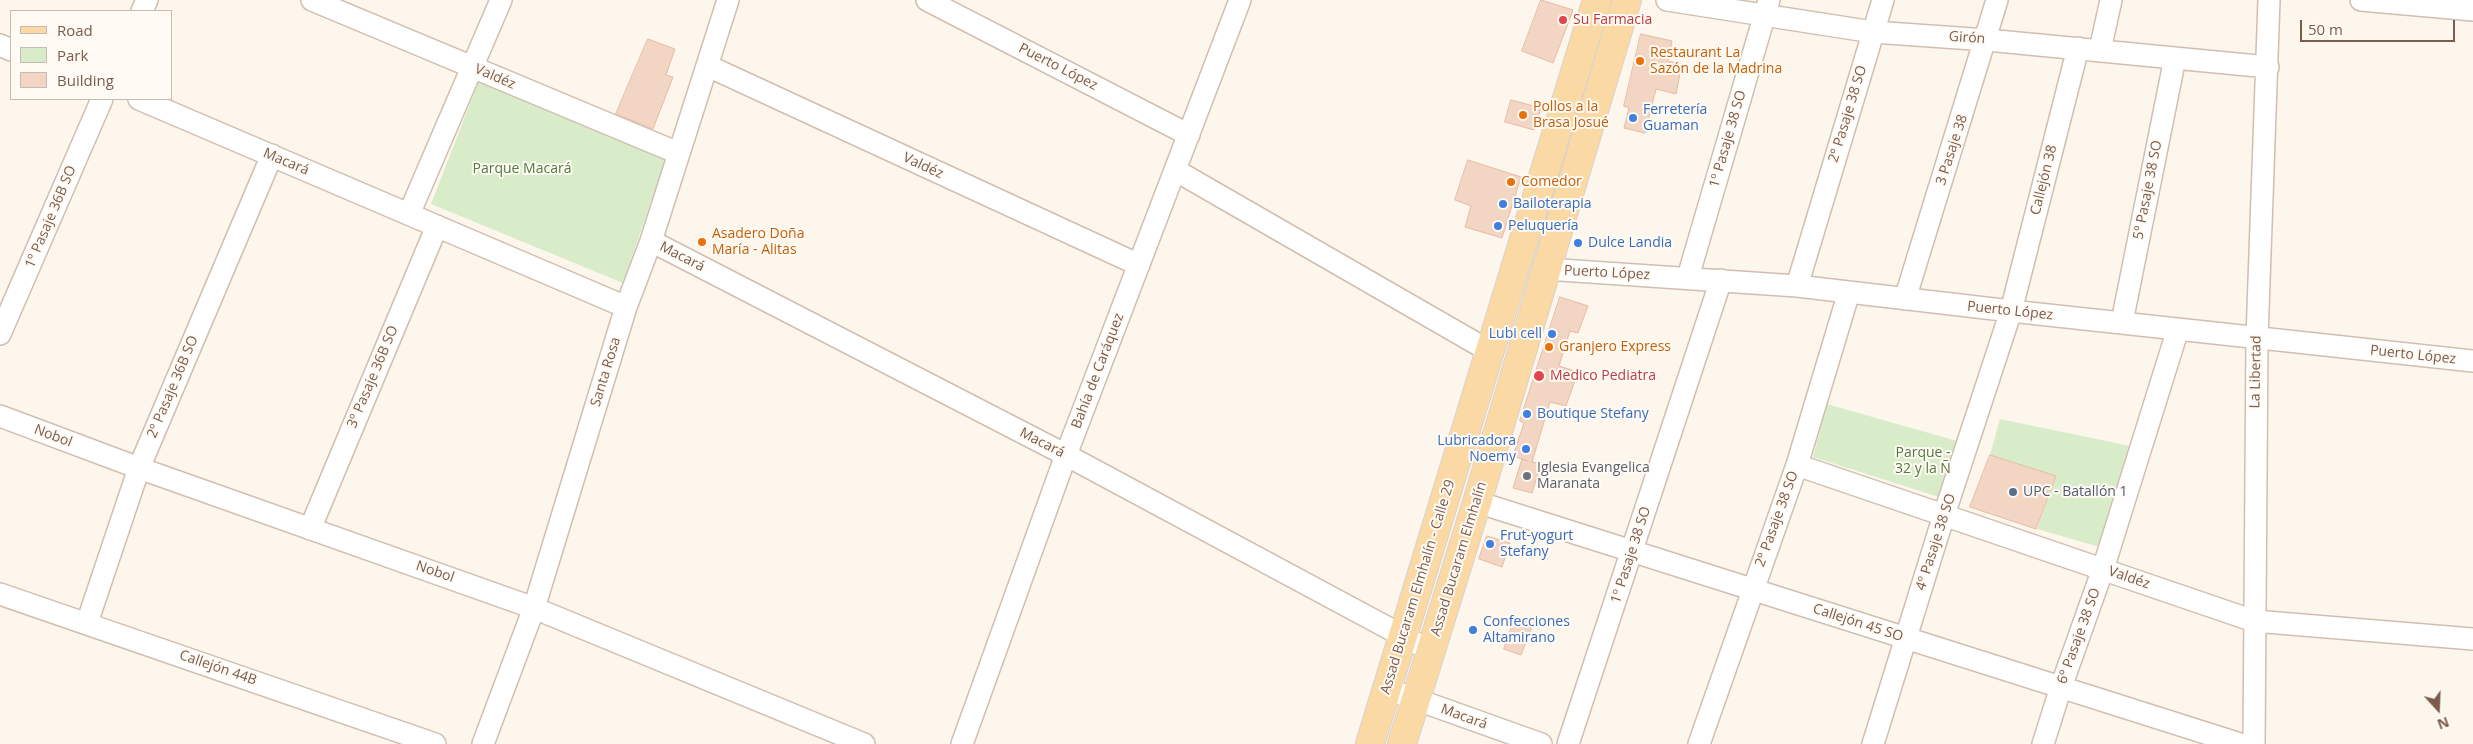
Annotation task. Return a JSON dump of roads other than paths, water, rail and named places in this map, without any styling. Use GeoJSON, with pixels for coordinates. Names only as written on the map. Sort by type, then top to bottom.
{"type":"FeatureCollection","features":[{"type":"Feature","properties":{"kind":"main road","name":"Assad Bucaram Elmhalín - Calle 29"},"geometry":{"type":"LineString","coordinates":[[1370,744],[1597,0]]}},
{"type":"Feature","properties":{"kind":"main road","name":"Assad Bucaram Elmhalín"},"geometry":{"type":"LineString","coordinates":[[1402,744],[1477,502],[1626,0]]}},
{"type":"Feature","properties":{"kind":"street","name":"Valdéz"},"geometry":{"type":"LineString","coordinates":[[312,0],[678,153]]}},
{"type":"Feature","properties":{"kind":"street"},"geometry":{"type":"LineString","coordinates":[[409,214],[502,0]]}},
{"type":"Feature","properties":{"kind":"street","name":"Santa Rosa"},"geometry":{"type":"LineString","coordinates":[[483,744],[534,608],[626,307],[651,241],[728,0]]}},
{"type":"Feature","properties":{"kind":"street","name":"Puerto López"},"geometry":{"type":"LineString","coordinates":[[927,0],[1188,135]]}},
{"type":"Feature","properties":{"kind":"street","name":"Bahía de Caráquez"},"geometry":{"type":"LineString","coordinates":[[962,744],[1066,456],[1240,0]]}},
{"type":"Feature","properties":{"kind":"street","name":"Girón"},"geometry":{"type":"LineString","coordinates":[[1667,0],[1766,8],[1873,32],[2078,48],[2268,67]]}},
{"type":"Feature","properties":{"kind":"street","name":"2º Pasaje 38 SO"},"geometry":{"type":"LineString","coordinates":[[1797,286],[1883,0]]}},
{"type":"Feature","properties":{"kind":"street","name":"3 Pasaje 38"},"geometry":{"type":"LineString","coordinates":[[1905,299],[1987,40],[1997,0]]}},
{"type":"Feature","properties":{"kind":"street"},"geometry":{"type":"LineString","coordinates":[[2100,50],[2111,0]]}},
{"type":"Feature","properties":{"kind":"street","name":"La Libertad"},"geometry":{"type":"LineString","coordinates":[[2254,744],[2256,338],[2268,67],[2269,0]]}},
{"type":"Feature","properties":{"kind":"street"},"geometry":{"type":"LineString","coordinates":[[2361,0],[2473,10]]}},
{"type":"Feature","properties":{"kind":"street","name":"1º Pasaje 38 SO"},"geometry":{"type":"LineString","coordinates":[[1688,277],[1766,8]]}},
{"type":"Feature","properties":{"kind":"street","name":"Callejón 38"},"geometry":{"type":"LineString","coordinates":[[2011,312],[2078,48]]}},
{"type":"Feature","properties":{"kind":"street","name":"5º Pasaje 38 SO"},"geometry":{"type":"LineString","coordinates":[[2122,322],[2175,58]]}},
{"type":"Feature","properties":{"kind":"street","name":"Valdéz"},"geometry":{"type":"LineString","coordinates":[[708,66],[1139,265]]}},
{"type":"Feature","properties":{"kind":"street","name":"1º Pasaje 36B SO"},"geometry":{"type":"LineString","coordinates":[[0,334],[102,100]]}},
{"type":"Feature","properties":{"kind":"street","name":"Macará"},"geometry":{"type":"LineString","coordinates":[[141,100],[626,307]]}},
{"type":"Feature","properties":{"kind":"street","name":"2º Pasaje 36B SO"},"geometry":{"type":"LineString","coordinates":[[87,622],[139,468],[272,156]]}},
{"type":"Feature","properties":{"kind":"street"},"geometry":{"type":"LineString","coordinates":[[1175,170],[1491,352]]}},
{"type":"Feature","properties":{"kind":"street","name":"3º Pasaje 36B SO"},"geometry":{"type":"LineString","coordinates":[[310,529],[437,226]]}},
{"type":"Feature","properties":{"kind":"street","name":"Macará"},"geometry":{"type":"LineString","coordinates":[[651,241],[1066,456],[1430,651]]}},
{"type":"Feature","properties":{"kind":"street","name":"Puerto López"},"geometry":{"type":"LineString","coordinates":[[1546,269],[1688,277],[1797,286],[2011,312],[2122,322],[2473,361]]}},
{"type":"Feature","properties":{"kind":"street","name":"1º Pasaje 38 SO"},"geometry":{"type":"LineString","coordinates":[[1568,744],[1721,280]]}},
{"type":"Feature","properties":{"kind":"street","name":"2º Pasaje 38 SO"},"geometry":{"type":"LineString","coordinates":[[1699,744],[1797,465],[1849,292]]}},
{"type":"Feature","properties":{"kind":"street","name":"4º Pasaje 38 SO"},"geometry":{"type":"LineString","coordinates":[[1873,744],[1944,515],[2011,312]]}},
{"type":"Feature","properties":{"kind":"street","name":"6º Pasaje 38 SO"},"geometry":{"type":"LineString","coordinates":[[2043,744],[2103,569],[2178,329]]}},
{"type":"Feature","properties":{"kind":"street","name":"Nobol"},"geometry":{"type":"LineString","coordinates":[[0,416],[139,468],[534,608],[864,744]]}},
{"type":"Feature","properties":{"kind":"street","name":"Valdéz"},"geometry":{"type":"LineString","coordinates":[[1797,465],[2254,621],[2473,639]]}},
{"type":"Feature","properties":{"kind":"street","name":"Callejón 45 SO"},"geometry":{"type":"LineString","coordinates":[[1477,502],[2061,687],[2197,738],[2240,744]]}},
{"type":"Feature","properties":{"kind":"street","name":"Callejón 44B"},"geometry":{"type":"LineString","coordinates":[[0,594],[87,622],[435,744]]}},
{"type":"Feature","properties":{"kind":"street","name":"Macará"},"geometry":{"type":"LineString","coordinates":[[1388,689],[1541,744]]}},
{"type":"Feature","properties":{"kind":"place","name":"Su Farmacia"},"geometry":{"type":"Point","coordinates":[1563,20]}},
{"type":"Feature","properties":{"kind":"place","name":"Restaurant La Sazón de la Madrina"},"geometry":{"type":"Point","coordinates":[1640,61]}},
{"type":"Feature","properties":{"kind":"place","name":"Pollos a la Brasa Josué"},"geometry":{"type":"Point","coordinates":[1523,115]}},
{"type":"Feature","properties":{"kind":"place","name":"Ferretería Guaman"},"geometry":{"type":"Point","coordinates":[1633,118]}},
{"type":"Feature","properties":{"kind":"place","name":"Comedor"},"geometry":{"type":"Point","coordinates":[1511,182]}},
{"type":"Feature","properties":{"kind":"place","name":"Bailoterapia"},"geometry":{"type":"Point","coordinates":[1503,204]}},
{"type":"Feature","properties":{"kind":"place","name":"Peluquería"},"geometry":{"type":"Point","coordinates":[1498,226]}},
{"type":"Feature","properties":{"kind":"place","name":"Asadero Doña María - Alitas"},"geometry":{"type":"Point","coordinates":[702,242]}},
{"type":"Feature","properties":{"kind":"place","name":"Dulce Landia"},"geometry":{"type":"Point","coordinates":[1578,243]}},
{"type":"Feature","properties":{"kind":"place","name":"Lubi cell"},"geometry":{"type":"Point","coordinates":[1552,334]}},
{"type":"Feature","properties":{"kind":"place","name":"Granjero Express"},"geometry":{"type":"Point","coordinates":[1549,347]}},
{"type":"Feature","properties":{"kind":"place","name":"Medico Pediatra"},"geometry":{"type":"Point","coordinates":[1539,376]}},
{"type":"Feature","properties":{"kind":"place","name":"Boutique Stefany"},"geometry":{"type":"Point","coordinates":[1527,414]}},
{"type":"Feature","properties":{"kind":"place","name":"Lubricadora Noemy"},"geometry":{"type":"Point","coordinates":[1526,449]}},
{"type":"Feature","properties":{"kind":"place","name":"Iglesia Evangelica Maranata"},"geometry":{"type":"Point","coordinates":[1527,476]}},
{"type":"Feature","properties":{"kind":"place","name":"UPC - Batallón 1"},"geometry":{"type":"Point","coordinates":[2013,492]}},
{"type":"Feature","properties":{"kind":"place","name":"Frut-yogurt Stefany"},"geometry":{"type":"Point","coordinates":[1490,544]}},
{"type":"Feature","properties":{"kind":"place","name":"Confecciones Altamirano"},"geometry":{"type":"Point","coordinates":[1473,630]}},
{"type":"Feature","properties":{"kind":"park label","name":"Parque Macará"},"geometry":{"type":"Point","coordinates":[522,169]}},
{"type":"Feature","properties":{"kind":"park label","name":"Parque - 32 y la Ñ"},"geometry":{"type":"Point","coordinates":[1923,462]}}]}
